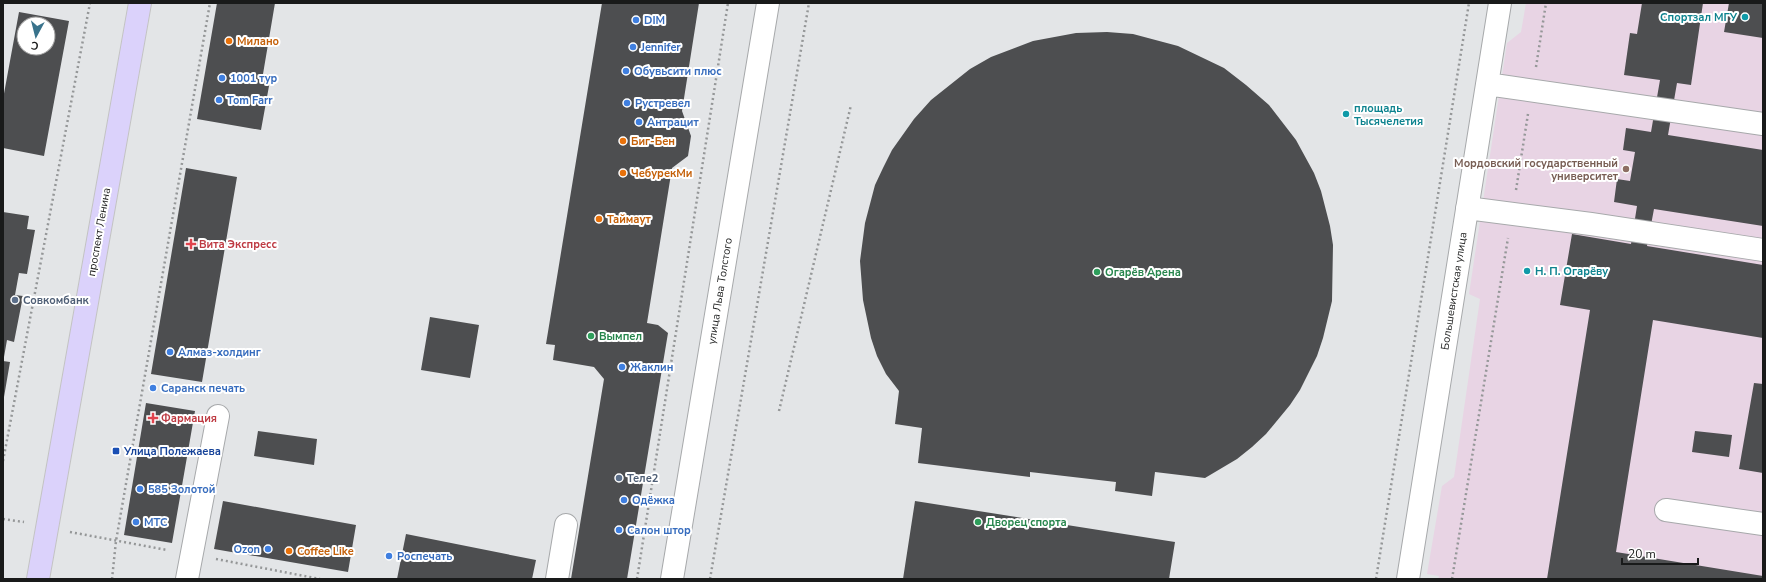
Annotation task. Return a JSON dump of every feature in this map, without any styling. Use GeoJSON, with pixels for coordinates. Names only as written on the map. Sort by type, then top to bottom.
{"type":"FeatureCollection","features":[{"type":"Feature","properties":{"kind":"main road","name":"проспект Ленина"},"geometry":{"type":"LineString","coordinates":[[38,579],[140,3]]}},
{"type":"Feature","properties":{"kind":"street","name":"улица Льва Толстого"},"geometry":{"type":"LineString","coordinates":[[672,579],[768,3]]}},
{"type":"Feature","properties":{"kind":"street","name":"Большевистская улица"},"geometry":{"type":"LineString","coordinates":[[1408,579],[1500,3]]}},
{"type":"Feature","properties":{"kind":"street"},"geometry":{"type":"LineString","coordinates":[[1487,84],[1763,124]]}},
{"type":"Feature","properties":{"kind":"street"},"geometry":{"type":"LineString","coordinates":[[1467,208],[1512,213],[1763,250]]}},
{"type":"Feature","properties":{"kind":"street"},"geometry":{"type":"LineString","coordinates":[[187,579],[218,416]]}},
{"type":"Feature","properties":{"kind":"street"},"geometry":{"type":"LineString","coordinates":[[1666,510],[1763,524]]}},
{"type":"Feature","properties":{"kind":"street"},"geometry":{"type":"LineString","coordinates":[[557,579],[566,524]]}},
{"type":"Feature","properties":{"kind":"path"},"geometry":{"type":"LineString","coordinates":[[3,461],[90,3]]}},
{"type":"Feature","properties":{"kind":"path"},"geometry":{"type":"LineString","coordinates":[[112,579],[116,541],[210,3]]}},
{"type":"Feature","properties":{"kind":"path"},"geometry":{"type":"LineString","coordinates":[[637,579],[728,3]]}},
{"type":"Feature","properties":{"kind":"path"},"geometry":{"type":"LineString","coordinates":[[710,579],[809,3]]}},
{"type":"Feature","properties":{"kind":"path"},"geometry":{"type":"LineString","coordinates":[[1376,579],[1470,3]]}},
{"type":"Feature","properties":{"kind":"path"},"geometry":{"type":"LineString","coordinates":[[1452,579],[1546,3]]}},
{"type":"Feature","properties":{"kind":"path"},"geometry":{"type":"LineString","coordinates":[[779,411],[851,105]]}},
{"type":"Feature","properties":{"kind":"path"},"geometry":{"type":"LineString","coordinates":[[81,534],[320,579]]}},
{"type":"Feature","properties":{"kind":"shaded area","name":"Мордовский государственный университет"},"geometry":{"type":"Polygon","coordinates":[[[1526,3],[1763,3],[1763,579],[1438,579],[1439,576],[1427,574],[1442,486],[1454,477],[1480,299],[1469,294],[1507,43],[1521,32],[1526,3]]]}},
{"type":"Feature","properties":{"kind":"building"},"geometry":{"type":"Polygon","coordinates":[[[217,3],[275,3],[263,74],[271,75],[261,130],[197,119],[217,3]]]}},
{"type":"Feature","properties":{"kind":"building"},"geometry":{"type":"Polygon","coordinates":[[[602,3],[699,3],[682,111],[691,136],[688,156],[672,168],[647,323],[658,325],[668,333],[627,579],[571,579],[604,379],[594,367],[553,360],[555,345],[546,344],[602,3]]]}},
{"type":"Feature","properties":{"kind":"building"},"geometry":{"type":"Polygon","coordinates":[[[1642,3],[1703,3],[1691,85],[1677,83],[1668,135],[1763,150],[1763,226],[1654,209],[1647,246],[1763,265],[1763,338],[1653,320],[1616,552],[1763,576],[1763,579],[1547,579],[1590,310],[1560,305],[1572,234],[1631,244],[1637,206],[1614,202],[1617,179],[1630,181],[1635,152],[1623,150],[1626,128],[1651,132],[1660,80],[1624,75],[1630,33],[1637,34],[1642,3]]]}},
{"type":"Feature","properties":{"kind":"building","name":"Спортзал МГУ"},"geometry":{"type":"Polygon","coordinates":[[[1729,3],[1763,3],[1763,38],[1724,32],[1729,3]]]}},
{"type":"Feature","properties":{"kind":"building"},"geometry":{"type":"Polygon","coordinates":[[[19,12],[41,16],[18,16],[19,12]]]}},
{"type":"Feature","properties":{"kind":"building"},"geometry":{"type":"Polygon","coordinates":[[[56,19],[69,21],[44,156],[3,148],[3,99],[16,28],[16,56],[56,56],[56,19]]]}},
{"type":"Feature","properties":{"kind":"building","name":"Огарёв Арена"},"geometry":{"type":"Polygon","coordinates":[[[1107,32],[1133,34],[1178,46],[1224,68],[1269,105],[1296,140],[1314,173],[1321,191],[1333,245],[1332,301],[1317,356],[1300,390],[1290,405],[1266,434],[1252,447],[1237,459],[1205,478],[1155,472],[1152,496],[1115,491],[1116,482],[1030,472],[1030,477],[918,463],[922,428],[895,424],[899,391],[886,374],[877,356],[871,338],[863,300],[860,261],[865,223],[875,185],[892,150],[914,119],[931,100],[970,69],[991,57],[1033,41],[1076,33],[1107,32]]]}},
{"type":"Feature","properties":{"kind":"building"},"geometry":{"type":"Polygon","coordinates":[[[186,168],[237,177],[202,382],[151,374],[186,168]]]}},
{"type":"Feature","properties":{"kind":"building"},"geometry":{"type":"Polygon","coordinates":[[[3,212],[29,216],[27,229],[35,230],[27,274],[19,273],[15,295],[23,296],[14,342],[7,340],[4,357],[3,212]]]}},
{"type":"Feature","properties":{"kind":"building"},"geometry":{"type":"Polygon","coordinates":[[[430,317],[479,325],[470,378],[421,370],[430,317]]]}},
{"type":"Feature","properties":{"kind":"building"},"geometry":{"type":"Polygon","coordinates":[[[3,361],[10,362],[4,397],[3,397],[3,361]]]}},
{"type":"Feature","properties":{"kind":"building"},"geometry":{"type":"Polygon","coordinates":[[[1754,383],[1763,384],[1763,473],[1739,469],[1754,383]]]}},
{"type":"Feature","properties":{"kind":"building"},"geometry":{"type":"Polygon","coordinates":[[[146,403],[195,411],[172,543],[124,535],[146,403]]]}},
{"type":"Feature","properties":{"kind":"building"},"geometry":{"type":"Polygon","coordinates":[[[258,431],[317,439],[314,465],[254,456],[258,431]]]}},
{"type":"Feature","properties":{"kind":"building"},"geometry":{"type":"Polygon","coordinates":[[[1695,431],[1732,435],[1729,457],[1692,452],[1695,431]]]}},
{"type":"Feature","properties":{"kind":"building"},"geometry":{"type":"Polygon","coordinates":[[[223,501],[356,525],[348,572],[214,549],[223,501]]]}},
{"type":"Feature","properties":{"kind":"building","name":"Дворец cпорта"},"geometry":{"type":"Polygon","coordinates":[[[915,501],[1175,542],[1169,579],[903,579],[915,501]]]}},
{"type":"Feature","properties":{"kind":"building"},"geometry":{"type":"Polygon","coordinates":[[[406,534],[536,560],[532,579],[397,579],[406,534]]]}},
{"type":"Feature","properties":{"kind":"place","name":"Спортзал МГУ"},"geometry":{"type":"Point","coordinates":[1745,17]}},
{"type":"Feature","properties":{"kind":"place","name":"DIM"},"geometry":{"type":"Point","coordinates":[636,20]}},
{"type":"Feature","properties":{"kind":"place","name":"Милано"},"geometry":{"type":"Point","coordinates":[229,41]}},
{"type":"Feature","properties":{"kind":"place","name":"Jennifer"},"geometry":{"type":"Point","coordinates":[633,47]}},
{"type":"Feature","properties":{"kind":"place","name":"Обувьсити плюс"},"geometry":{"type":"Point","coordinates":[626,71]}},
{"type":"Feature","properties":{"kind":"place","name":"1001 тур"},"geometry":{"type":"Point","coordinates":[222,78]}},
{"type":"Feature","properties":{"kind":"place","name":"Tom Farr"},"geometry":{"type":"Point","coordinates":[219,100]}},
{"type":"Feature","properties":{"kind":"place","name":"Рустревел"},"geometry":{"type":"Point","coordinates":[627,103]}},
{"type":"Feature","properties":{"kind":"place","name":"площадь Тысячелетия"},"geometry":{"type":"Point","coordinates":[1346,114]}},
{"type":"Feature","properties":{"kind":"place","name":"Антрацит"},"geometry":{"type":"Point","coordinates":[639,122]}},
{"type":"Feature","properties":{"kind":"place","name":"Биг-Бен"},"geometry":{"type":"Point","coordinates":[623,141]}},
{"type":"Feature","properties":{"kind":"place","name":"Мордовский государственный университет"},"geometry":{"type":"Point","coordinates":[1626,169]}},
{"type":"Feature","properties":{"kind":"place","name":"ЧебурекМи"},"geometry":{"type":"Point","coordinates":[623,173]}},
{"type":"Feature","properties":{"kind":"place","name":"Таймаут"},"geometry":{"type":"Point","coordinates":[599,219]}},
{"type":"Feature","properties":{"kind":"place","name":"Вита Экспресс"},"geometry":{"type":"Point","coordinates":[191,244]}},
{"type":"Feature","properties":{"kind":"place","name":"Н. П. Огарёву"},"geometry":{"type":"Point","coordinates":[1527,271]}},
{"type":"Feature","properties":{"kind":"place","name":"Огарёв Арена"},"geometry":{"type":"Point","coordinates":[1097,272]}},
{"type":"Feature","properties":{"kind":"place","name":"Совкомбанк"},"geometry":{"type":"Point","coordinates":[15,300]}},
{"type":"Feature","properties":{"kind":"place","name":"Вымпел"},"geometry":{"type":"Point","coordinates":[591,336]}},
{"type":"Feature","properties":{"kind":"place","name":"Алмаз-холдинг"},"geometry":{"type":"Point","coordinates":[170,352]}},
{"type":"Feature","properties":{"kind":"place","name":"Жаклин"},"geometry":{"type":"Point","coordinates":[622,367]}},
{"type":"Feature","properties":{"kind":"place","name":"Саранск печать"},"geometry":{"type":"Point","coordinates":[153,388]}},
{"type":"Feature","properties":{"kind":"place","name":"Фармация"},"geometry":{"type":"Point","coordinates":[153,418]}},
{"type":"Feature","properties":{"kind":"place","name":"Улица Полежаева"},"geometry":{"type":"Point","coordinates":[116,451]}},
{"type":"Feature","properties":{"kind":"place","name":"Теле2"},"geometry":{"type":"Point","coordinates":[619,478]}},
{"type":"Feature","properties":{"kind":"place","name":"585 Золотой"},"geometry":{"type":"Point","coordinates":[140,489]}},
{"type":"Feature","properties":{"kind":"place","name":"Одёжка"},"geometry":{"type":"Point","coordinates":[624,500]}},
{"type":"Feature","properties":{"kind":"place","name":"МТС"},"geometry":{"type":"Point","coordinates":[136,522]}},
{"type":"Feature","properties":{"kind":"place","name":"Дворец cпорта"},"geometry":{"type":"Point","coordinates":[978,522]}},
{"type":"Feature","properties":{"kind":"place","name":"Салон штор"},"geometry":{"type":"Point","coordinates":[619,530]}},
{"type":"Feature","properties":{"kind":"place","name":"Ozon"},"geometry":{"type":"Point","coordinates":[268,549]}},
{"type":"Feature","properties":{"kind":"place","name":"Coffee Like"},"geometry":{"type":"Point","coordinates":[289,551]}},
{"type":"Feature","properties":{"kind":"place","name":"Роспечать"},"geometry":{"type":"Point","coordinates":[389,556]}}]}
